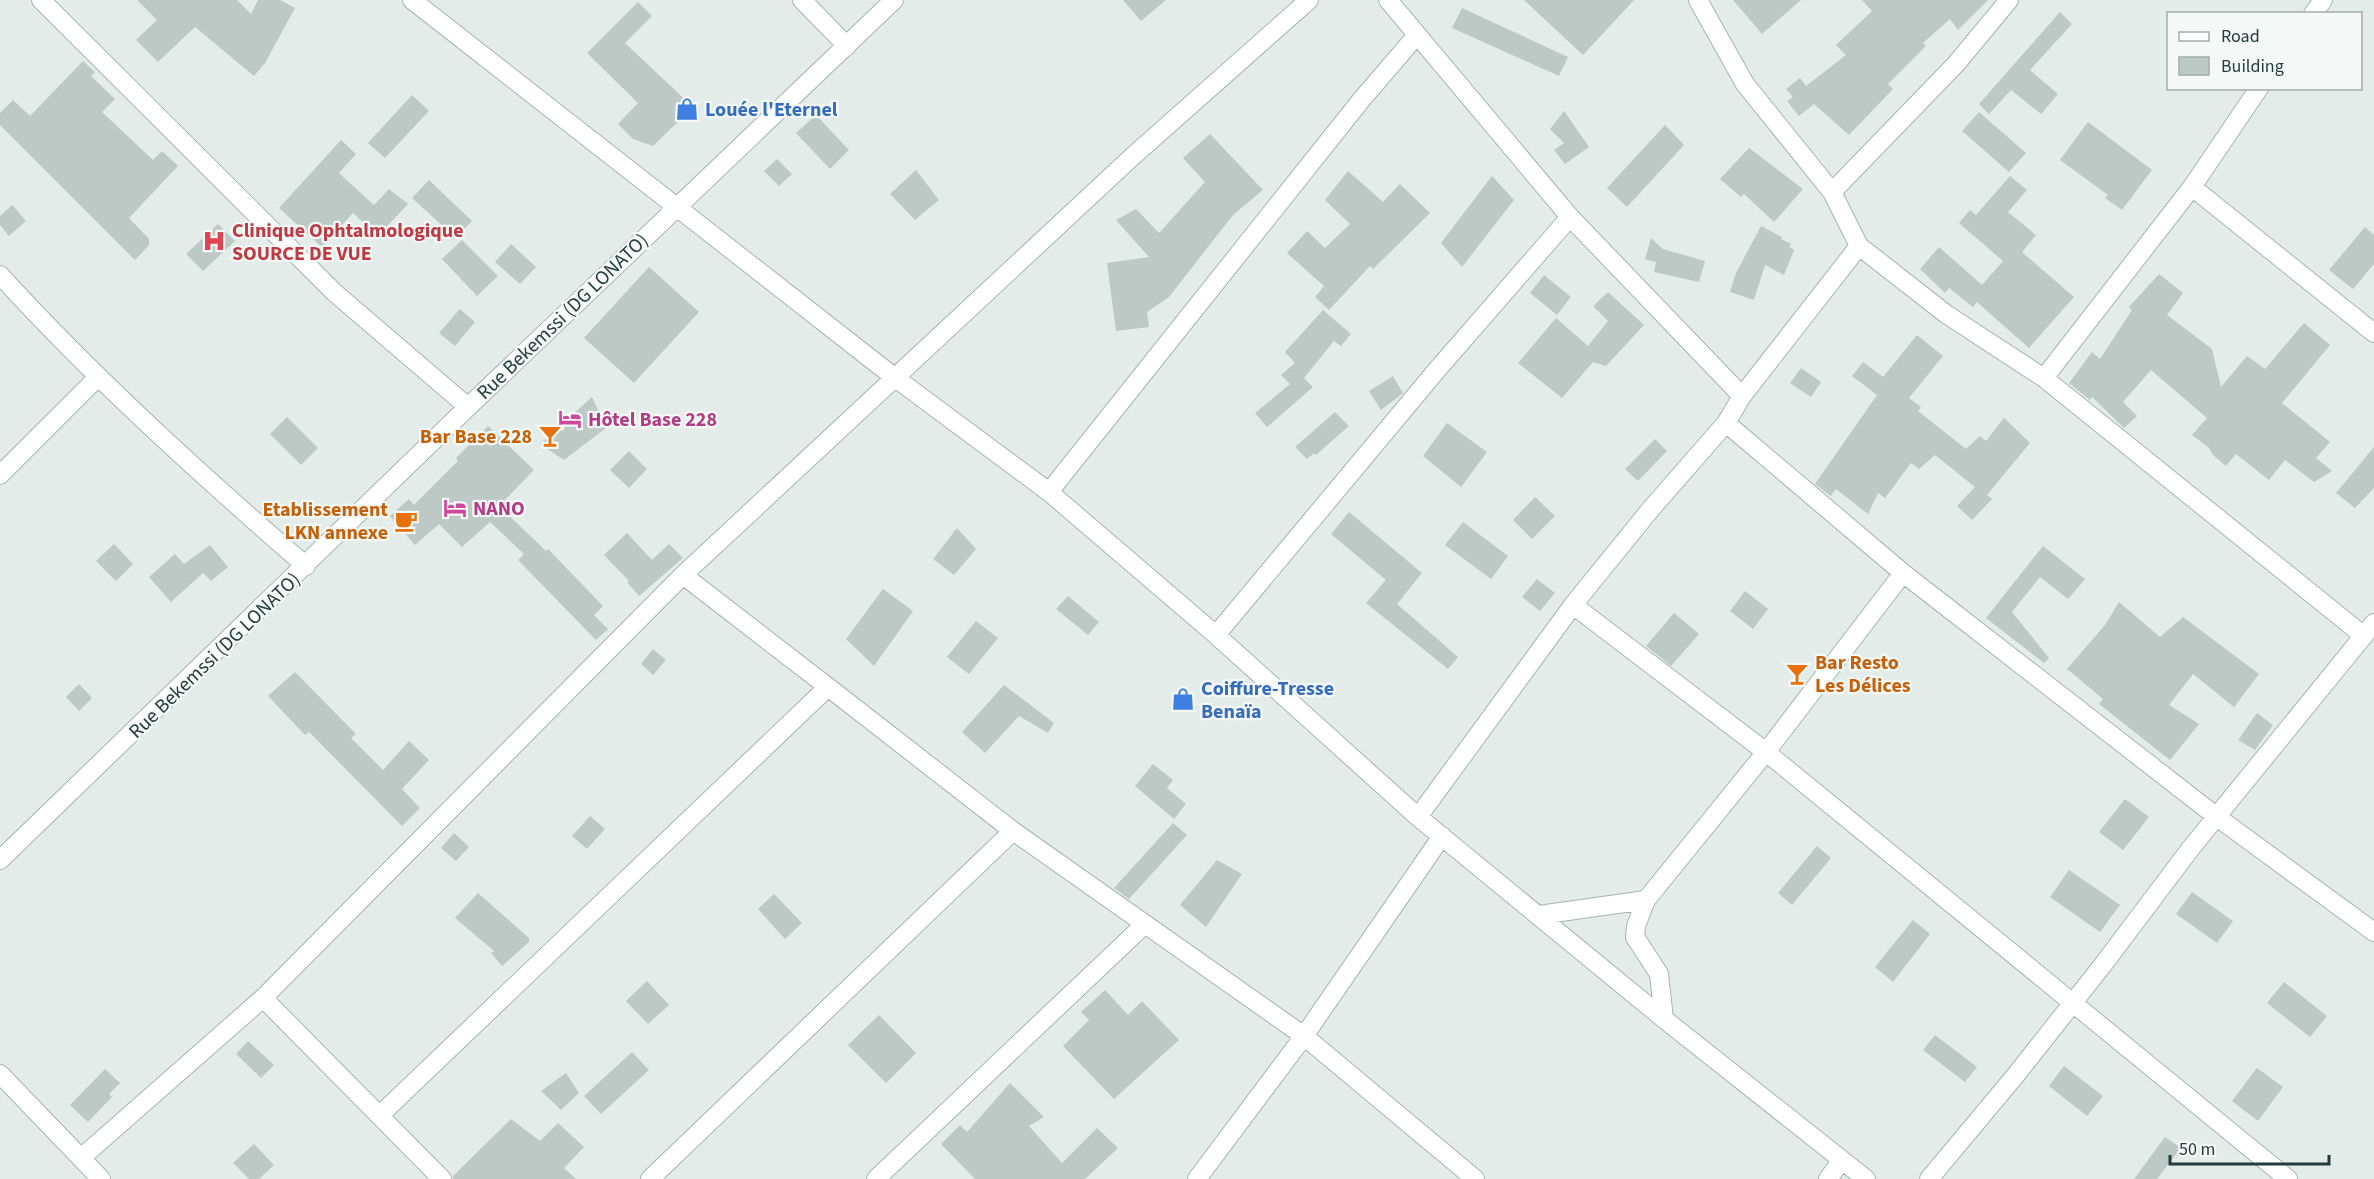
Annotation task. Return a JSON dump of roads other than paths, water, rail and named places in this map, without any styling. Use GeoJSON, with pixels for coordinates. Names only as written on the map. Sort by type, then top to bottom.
{"type":"FeatureCollection","features":[{"type":"Feature","properties":{"kind":"street"},"geometry":{"type":"LineString","coordinates":[[41,0],[335,293],[468,406]]}},
{"type":"Feature","properties":{"kind":"street"},"geometry":{"type":"LineString","coordinates":[[412,0],[894,377],[1049,492],[1216,635],[1418,817],[1664,1019],[1866,1179]]}},
{"type":"Feature","properties":{"kind":"street"},"geometry":{"type":"LineString","coordinates":[[802,0],[846,46]]}},
{"type":"Feature","properties":{"kind":"street","name":"Rue Bekemssi (DG LONATO)"},"geometry":{"type":"LineString","coordinates":[[0,860],[306,566],[468,406],[894,0]]}},
{"type":"Feature","properties":{"kind":"street"},"geometry":{"type":"LineString","coordinates":[[81,1158],[263,998],[683,575],[1133,156],[1309,0]]}},
{"type":"Feature","properties":{"kind":"street"},"geometry":{"type":"LineString","coordinates":[[1388,0],[1570,218],[1742,396]]}},
{"type":"Feature","properties":{"kind":"street"},"geometry":{"type":"LineString","coordinates":[[1698,0],[1745,84],[1832,192],[1859,246],[1946,314],[2044,378],[2369,629],[2217,817],[1986,1112],[1929,1179]]}},
{"type":"Feature","properties":{"kind":"street"},"geometry":{"type":"LineString","coordinates":[[1832,192],[1956,64],[2009,0]]}},
{"type":"Feature","properties":{"kind":"street"},"geometry":{"type":"LineString","coordinates":[[1049,492],[1362,99],[1417,35]]}},
{"type":"Feature","properties":{"kind":"street"},"geometry":{"type":"LineString","coordinates":[[2044,378],[2192,187],[2258,90]]}},
{"type":"Feature","properties":{"kind":"street"},"geometry":{"type":"LineString","coordinates":[[2192,187],[2374,333]]}},
{"type":"Feature","properties":{"kind":"street"},"geometry":{"type":"LineString","coordinates":[[1216,635],[1428,380],[1570,218]]}},
{"type":"Feature","properties":{"kind":"street"},"geometry":{"type":"LineString","coordinates":[[1418,817],[1574,605],[1650,510],[1726,423],[1742,396],[1859,246]]}},
{"type":"Feature","properties":{"kind":"street"},"geometry":{"type":"LineString","coordinates":[[0,275],[98,377],[226,496],[306,566]]}},
{"type":"Feature","properties":{"kind":"street"},"geometry":{"type":"LineString","coordinates":[[0,475],[98,377]]}},
{"type":"Feature","properties":{"kind":"street"},"geometry":{"type":"LineString","coordinates":[[1726,423],[1903,573],[2217,817],[2374,932]]}},
{"type":"Feature","properties":{"kind":"street"},"geometry":{"type":"LineString","coordinates":[[1664,1019],[1659,974],[1635,937],[1636,926],[1646,900],[1766,752],[1903,573]]}},
{"type":"Feature","properties":{"kind":"street"},"geometry":{"type":"LineString","coordinates":[[683,575],[1013,831],[1304,1036],[1475,1179]]}},
{"type":"Feature","properties":{"kind":"street"},"geometry":{"type":"LineString","coordinates":[[1574,605],[1766,752],[2288,1179]]}},
{"type":"Feature","properties":{"kind":"street"},"geometry":{"type":"LineString","coordinates":[[380,1115],[828,687]]}},
{"type":"Feature","properties":{"kind":"street"},"geometry":{"type":"LineString","coordinates":[[650,1179],[1013,831]]}},
{"type":"Feature","properties":{"kind":"street"},"geometry":{"type":"LineString","coordinates":[[1197,1179],[1304,1036],[1442,836]]}},
{"type":"Feature","properties":{"kind":"street"},"geometry":{"type":"LineString","coordinates":[[1539,915],[1646,900]]}},
{"type":"Feature","properties":{"kind":"street"},"geometry":{"type":"LineString","coordinates":[[876,1179],[1144,925]]}},
{"type":"Feature","properties":{"kind":"street"},"geometry":{"type":"LineString","coordinates":[[263,998],[442,1179]]}},
{"type":"Feature","properties":{"kind":"street"},"geometry":{"type":"LineString","coordinates":[[0,1074],[101,1179]]}},
{"type":"Feature","properties":{"kind":"street"},"geometry":{"type":"LineString","coordinates":[[1828,1179],[1841,1161]]}},
{"type":"Feature","properties":{"kind":"place","name":"Louée l'Eternel"},"geometry":{"type":"Point","coordinates":[687,109]}},
{"type":"Feature","properties":{"kind":"place","name":"Clinique Ophtalmologique SOURCE DE VUE"},"geometry":{"type":"Point","coordinates":[214,241]}},
{"type":"Feature","properties":{"kind":"place","name":"Hôtel Base 228"},"geometry":{"type":"Point","coordinates":[570,419]}},
{"type":"Feature","properties":{"kind":"place","name":"Bar Base 228"},"geometry":{"type":"Point","coordinates":[550,436]}},
{"type":"Feature","properties":{"kind":"place","name":"NANO"},"geometry":{"type":"Point","coordinates":[455,508]}},
{"type":"Feature","properties":{"kind":"place","name":"Etablissement LKN annexe"},"geometry":{"type":"Point","coordinates":[406,521]}},
{"type":"Feature","properties":{"kind":"place","name":"Bar Resto Les Délices"},"geometry":{"type":"Point","coordinates":[1797,674]}},
{"type":"Feature","properties":{"kind":"place","name":"Coiffure-Tresse Benaïa"},"geometry":{"type":"Point","coordinates":[1183,699]}}]}
